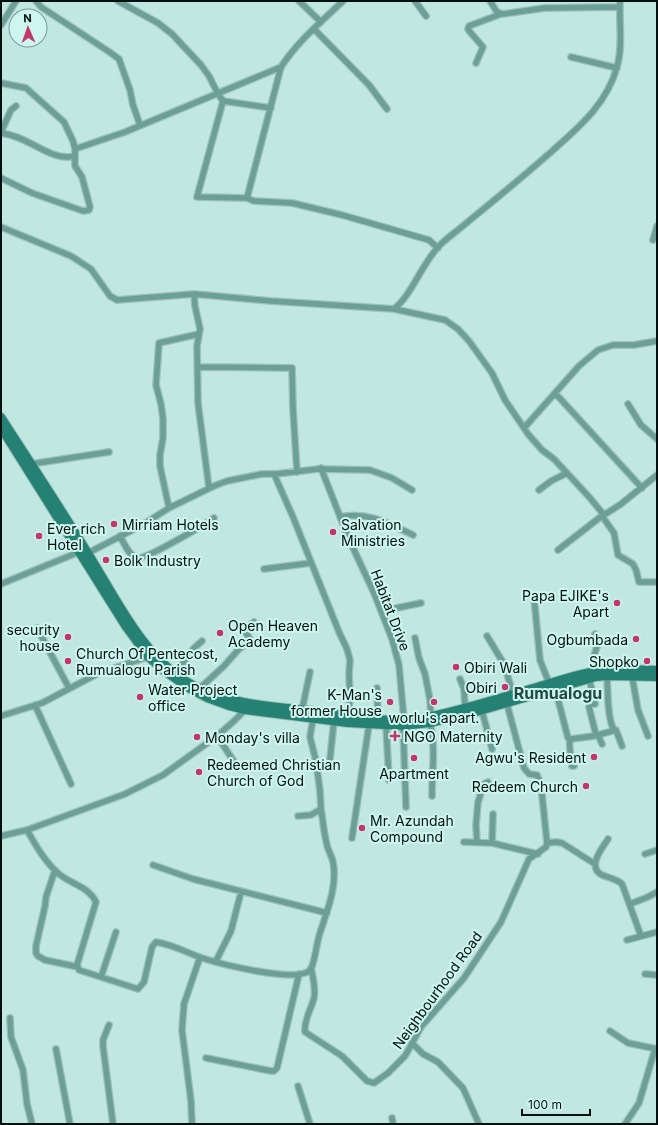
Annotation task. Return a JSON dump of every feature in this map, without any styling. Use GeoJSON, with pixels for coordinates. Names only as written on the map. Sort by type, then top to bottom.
{"type":"FeatureCollection","features":[{"type":"Feature","properties":{"kind":"main road"},"geometry":{"type":"LineString","coordinates":[[1,416],[151,655],[200,688],[231,700],[348,716],[378,718],[404,723]]}},
{"type":"Feature","properties":{"kind":"main road"},"geometry":{"type":"LineString","coordinates":[[1,428],[126,627],[164,671],[190,689],[222,703],[245,710],[313,719],[386,725],[431,720],[482,711],[507,704],[594,671],[657,677]]}},
{"type":"Feature","properties":{"kind":"main road"},"geometry":{"type":"LineString","coordinates":[[431,720],[512,694],[588,679],[657,670]]}},
{"type":"Feature","properties":{"kind":"street"},"geometry":{"type":"LineString","coordinates":[[1,25],[16,1]]}},
{"type":"Feature","properties":{"kind":"street"},"geometry":{"type":"LineString","coordinates":[[36,1],[41,7],[119,59],[140,125]]}},
{"type":"Feature","properties":{"kind":"street"},"geometry":{"type":"LineString","coordinates":[[118,1],[127,4],[158,23],[172,34],[205,70],[223,101],[271,108]]}},
{"type":"Feature","properties":{"kind":"street"},"geometry":{"type":"LineString","coordinates":[[299,1],[321,22]]}},
{"type":"Feature","properties":{"kind":"street"},"geometry":{"type":"LineString","coordinates":[[247,198],[281,67],[288,56],[307,34],[343,1]]}},
{"type":"Feature","properties":{"kind":"street"},"geometry":{"type":"LineString","coordinates":[[415,1],[426,16]]}},
{"type":"Feature","properties":{"kind":"street"},"geometry":{"type":"LineString","coordinates":[[490,1],[497,12],[502,14]]}},
{"type":"Feature","properties":{"kind":"street"},"geometry":{"type":"LineString","coordinates":[[394,309],[400,304],[425,265],[441,244],[575,131],[601,103],[612,84],[617,68],[620,52],[620,4],[545,8],[502,14],[469,26],[468,29],[470,32],[483,47],[476,62]]}},
{"type":"Feature","properties":{"kind":"street"},"geometry":{"type":"LineString","coordinates":[[314,29],[365,81],[386,109]]}},
{"type":"Feature","properties":{"kind":"street"},"geometry":{"type":"LineString","coordinates":[[571,58],[617,68]]}},
{"type":"Feature","properties":{"kind":"street"},"geometry":{"type":"LineString","coordinates":[[75,149],[125,132],[281,67]]}},
{"type":"Feature","properties":{"kind":"street"},"geometry":{"type":"LineString","coordinates":[[1,83],[26,88],[64,122],[75,149],[75,166],[82,177],[90,207],[89,210],[83,211],[32,193],[1,178]]}},
{"type":"Feature","properties":{"kind":"street"},"geometry":{"type":"LineString","coordinates":[[223,101],[197,197],[247,198],[254,201],[292,203],[342,215],[429,240],[438,248]]}},
{"type":"Feature","properties":{"kind":"street"},"geometry":{"type":"LineString","coordinates":[[16,106],[11,110],[1,133],[14,136],[64,158],[75,156]]}},
{"type":"Feature","properties":{"kind":"street"},"geometry":{"type":"LineString","coordinates":[[653,240],[657,226]]}},
{"type":"Feature","properties":{"kind":"street"},"geometry":{"type":"LineString","coordinates":[[1,227],[71,256],[91,269],[110,296],[117,300],[194,294],[271,301],[394,309],[445,320],[458,329],[485,362],[505,400],[524,428],[542,450],[554,459],[590,498],[615,535],[618,555],[633,564],[636,570],[638,582],[657,582]]}},
{"type":"Feature","properties":{"kind":"street"},"geometry":{"type":"LineString","coordinates":[[194,294],[200,329],[197,346],[198,403],[209,488]]}},
{"type":"Feature","properties":{"kind":"street"},"geometry":{"type":"LineString","coordinates":[[169,508],[160,466],[163,438],[161,404],[156,385],[158,343],[199,334]]}},
{"type":"Feature","properties":{"kind":"street"},"geometry":{"type":"LineString","coordinates":[[524,428],[579,366],[598,350],[613,345],[634,345],[657,341]]}},
{"type":"Feature","properties":{"kind":"street"},"geometry":{"type":"LineString","coordinates":[[198,367],[292,368],[292,409],[297,472]]}},
{"type":"Feature","properties":{"kind":"street"},"geometry":{"type":"LineString","coordinates":[[555,393],[642,488]]}},
{"type":"Feature","properties":{"kind":"street"},"geometry":{"type":"LineString","coordinates":[[628,404],[641,425],[657,439]]}},
{"type":"Feature","properties":{"kind":"street"},"geometry":{"type":"LineString","coordinates":[[31,464],[109,452]]}},
{"type":"Feature","properties":{"kind":"street"},"geometry":{"type":"LineString","coordinates":[[88,553],[144,524],[169,508],[209,488],[238,478],[321,468],[370,470],[392,478],[412,490]]}},
{"type":"Feature","properties":{"kind":"street","name":"Habitat Drive"},"geometry":{"type":"LineString","coordinates":[[321,468],[340,517],[382,611],[392,639],[398,665],[404,723],[406,807]]}},
{"type":"Feature","properties":{"kind":"street"},"geometry":{"type":"LineString","coordinates":[[539,490],[551,481],[567,473]]}},
{"type":"Feature","properties":{"kind":"street"},"geometry":{"type":"LineString","coordinates":[[274,474],[293,517],[338,632],[347,649],[350,660],[350,698],[348,716]]}},
{"type":"Feature","properties":{"kind":"street"},"geometry":{"type":"LineString","coordinates":[[558,550],[621,504],[657,475]]}},
{"type":"Feature","properties":{"kind":"street"},"geometry":{"type":"LineString","coordinates":[[340,517],[354,515],[368,516],[387,522],[413,535]]}},
{"type":"Feature","properties":{"kind":"street"},"geometry":{"type":"LineString","coordinates":[[120,536],[133,555],[140,558],[154,553],[214,518]]}},
{"type":"Feature","properties":{"kind":"street"},"geometry":{"type":"LineString","coordinates":[[1,584],[79,552]]}},
{"type":"Feature","properties":{"kind":"street"},"geometry":{"type":"LineString","coordinates":[[264,569],[311,563]]}},
{"type":"Feature","properties":{"kind":"street"},"geometry":{"type":"LineString","coordinates":[[534,597],[536,633],[540,660],[552,686],[565,731],[570,739],[570,754],[574,766],[572,766]]}},
{"type":"Feature","properties":{"kind":"street"},"geometry":{"type":"LineString","coordinates":[[382,611],[421,603]]}},
{"type":"Feature","properties":{"kind":"street"},"geometry":{"type":"LineString","coordinates":[[200,688],[249,642],[250,639],[244,630],[254,622]]}},
{"type":"Feature","properties":{"kind":"street"},"geometry":{"type":"LineString","coordinates":[[37,628],[69,688]]}},
{"type":"Feature","properties":{"kind":"street"},"geometry":{"type":"LineString","coordinates":[[594,671],[593,659],[598,643],[595,634]]}},
{"type":"Feature","properties":{"kind":"street"},"geometry":{"type":"LineString","coordinates":[[487,636],[504,664],[512,694]]}},
{"type":"Feature","properties":{"kind":"street"},"geometry":{"type":"LineString","coordinates":[[415,638],[419,658],[425,674],[430,700],[433,747],[432,796]]}},
{"type":"Feature","properties":{"kind":"street"},"geometry":{"type":"LineString","coordinates":[[176,673],[194,648],[202,641]]}},
{"type":"Feature","properties":{"kind":"street"},"geometry":{"type":"LineString","coordinates":[[1,716],[35,705],[99,673],[151,655]]}},
{"type":"Feature","properties":{"kind":"street"},"geometry":{"type":"LineString","coordinates":[[302,710],[310,672]]}},
{"type":"Feature","properties":{"kind":"street"},"geometry":{"type":"LineString","coordinates":[[627,673],[641,720],[648,736]]}},
{"type":"Feature","properties":{"kind":"street"},"geometry":{"type":"LineString","coordinates":[[607,676],[611,725],[614,730],[618,732],[622,746]]}},
{"type":"Feature","properties":{"kind":"street"},"geometry":{"type":"LineString","coordinates":[[460,679],[464,689],[465,708]]}},
{"type":"Feature","properties":{"kind":"street"},"geometry":{"type":"LineString","coordinates":[[588,679],[594,701],[594,704],[590,704],[589,708],[597,735],[602,744]]}},
{"type":"Feature","properties":{"kind":"street"},"geometry":{"type":"LineString","coordinates":[[377,688],[378,718]]}},
{"type":"Feature","properties":{"kind":"street"},"geometry":{"type":"LineString","coordinates":[[507,704],[524,768],[529,774],[537,775],[541,785],[547,843],[559,842],[596,864]]}},
{"type":"Feature","properties":{"kind":"street"},"geometry":{"type":"LineString","coordinates":[[35,705],[72,784]]}},
{"type":"Feature","properties":{"kind":"street"},"geometry":{"type":"LineString","coordinates":[[1,836],[27,830],[125,794],[156,778],[194,753],[234,721],[245,710]]}},
{"type":"Feature","properties":{"kind":"street"},"geometry":{"type":"LineString","coordinates":[[482,711],[492,749]]}},
{"type":"Feature","properties":{"kind":"street"},"geometry":{"type":"LineString","coordinates":[[55,870],[46,897],[36,946],[36,953],[45,960],[78,967],[79,970],[138,989],[144,982],[152,947],[156,942],[171,945],[216,962],[253,971],[290,975],[304,974],[311,968],[326,913],[332,897],[334,876],[333,862],[327,846],[321,809],[316,761],[310,737],[313,719]]}},
{"type":"Feature","properties":{"kind":"street"},"geometry":{"type":"LineString","coordinates":[[330,759],[334,721]]}},
{"type":"Feature","properties":{"kind":"street"},"geometry":{"type":"LineString","coordinates":[[352,838],[369,724]]}},
{"type":"Feature","properties":{"kind":"street"},"geometry":{"type":"LineString","coordinates":[[386,725],[389,780]]}},
{"type":"Feature","properties":{"kind":"street"},"geometry":{"type":"LineString","coordinates":[[570,739],[597,735],[614,730]]}},
{"type":"Feature","properties":{"kind":"street"},"geometry":{"type":"LineString","coordinates":[[216,736],[232,760]]}},
{"type":"Feature","properties":{"kind":"street"},"geometry":{"type":"LineString","coordinates":[[477,842],[476,826],[479,798],[484,784],[488,782]]}},
{"type":"Feature","properties":{"kind":"street"},"geometry":{"type":"LineString","coordinates":[[298,816],[311,815],[321,809]]}},
{"type":"Feature","properties":{"kind":"street"},"geometry":{"type":"LineString","coordinates":[[492,843],[493,814]]}},
{"type":"Feature","properties":{"kind":"street"},"geometry":{"type":"LineString","coordinates":[[27,830],[40,854],[55,870],[92,895],[96,902],[77,965],[78,967]]}},
{"type":"Feature","properties":{"kind":"street"},"geometry":{"type":"LineString","coordinates":[[608,838],[596,859],[596,864],[599,873],[622,884],[640,936]]}},
{"type":"Feature","properties":{"kind":"street"},"geometry":{"type":"LineString","coordinates":[[464,842],[492,843],[538,854]]}},
{"type":"Feature","properties":{"kind":"street","name":"Neighbourhood Road"},"geometry":{"type":"LineString","coordinates":[[311,968],[314,980],[314,997],[304,1024],[305,1032],[342,1056],[367,1082],[374,1083],[388,1073],[405,1056],[421,1027],[464,978],[501,922],[529,859],[546,847],[547,843]]}},
{"type":"Feature","properties":{"kind":"street"},"geometry":{"type":"LineString","coordinates":[[645,854],[657,850]]}},
{"type":"Feature","properties":{"kind":"street"},"geometry":{"type":"LineString","coordinates":[[153,865],[193,879],[326,913]]}},
{"type":"Feature","properties":{"kind":"street"},"geometry":{"type":"LineString","coordinates":[[216,962],[231,931],[241,892]]}},
{"type":"Feature","properties":{"kind":"street"},"geometry":{"type":"LineString","coordinates":[[630,904],[648,898],[657,892]]}},
{"type":"Feature","properties":{"kind":"street"},"geometry":{"type":"LineString","coordinates":[[101,977],[116,932]]}},
{"type":"Feature","properties":{"kind":"street"},"geometry":{"type":"LineString","coordinates":[[627,940],[657,932]]}},
{"type":"Feature","properties":{"kind":"street"},"geometry":{"type":"LineString","coordinates":[[192,1124],[192,1101],[182,1030],[184,1004],[200,957]]}},
{"type":"Feature","properties":{"kind":"street"},"geometry":{"type":"LineString","coordinates":[[206,1058],[274,1071],[277,1068],[299,974]]}},
{"type":"Feature","properties":{"kind":"street"},"geometry":{"type":"LineString","coordinates":[[645,974],[657,975]]}},
{"type":"Feature","properties":{"kind":"street"},"geometry":{"type":"LineString","coordinates":[[10,1018],[11,1037],[23,1070],[27,1104],[32,1124]]}},
{"type":"Feature","properties":{"kind":"street"},"geometry":{"type":"LineString","coordinates":[[109,1025],[103,1040],[103,1046],[113,1124]]}},
{"type":"Feature","properties":{"kind":"street"},"geometry":{"type":"LineString","coordinates":[[610,1031],[628,1043],[656,1049],[639,1103],[625,1124]]}},
{"type":"Feature","properties":{"kind":"street"},"geometry":{"type":"LineString","coordinates":[[412,1043],[423,1054],[438,1062],[462,1088],[479,1124]]}},
{"type":"Feature","properties":{"kind":"street"},"geometry":{"type":"LineString","coordinates":[[56,1049],[70,1124]]}},
{"type":"Feature","properties":{"kind":"street"},"geometry":{"type":"LineString","coordinates":[[298,1086],[310,1124]]}},
{"type":"Feature","properties":{"kind":"place","name":"Mirriam Hotels"},"geometry":{"type":"Point","coordinates":[114,524]}},
{"type":"Feature","properties":{"kind":"place","name":"Salvation Ministries"},"geometry":{"type":"Point","coordinates":[333,532]}},
{"type":"Feature","properties":{"kind":"place","name":"Ever rich Hotel"},"geometry":{"type":"Point","coordinates":[39,536]}},
{"type":"Feature","properties":{"kind":"place","name":"Bolk Industry"},"geometry":{"type":"Point","coordinates":[106,560]}},
{"type":"Feature","properties":{"kind":"place","name":"Papa EJIKE's Apart"},"geometry":{"type":"Point","coordinates":[617,603]}},
{"type":"Feature","properties":{"kind":"place","name":"Open Heaven Academy"},"geometry":{"type":"Point","coordinates":[220,633]}},
{"type":"Feature","properties":{"kind":"place","name":"security house"},"geometry":{"type":"Point","coordinates":[68,637]}},
{"type":"Feature","properties":{"kind":"place","name":"Ogbumbada"},"geometry":{"type":"Point","coordinates":[636,639]}},
{"type":"Feature","properties":{"kind":"place","name":"Church Of Pentecost, Rumualogu Parish"},"geometry":{"type":"Point","coordinates":[68,661]}},
{"type":"Feature","properties":{"kind":"place","name":"Shopko"},"geometry":{"type":"Point","coordinates":[647,661]}},
{"type":"Feature","properties":{"kind":"place","name":"Obiri Wali"},"geometry":{"type":"Point","coordinates":[456,667]}},
{"type":"Feature","properties":{"kind":"place","name":"Obiri"},"geometry":{"type":"Point","coordinates":[505,687]}},
{"type":"Feature","properties":{"kind":"place","name":"Water Project office"},"geometry":{"type":"Point","coordinates":[140,697]}},
{"type":"Feature","properties":{"kind":"place","name":"K-Man's former House"},"geometry":{"type":"Point","coordinates":[390,702]}},
{"type":"Feature","properties":{"kind":"place","name":"worlu's apart."},"geometry":{"type":"Point","coordinates":[434,702]}},
{"type":"Feature","properties":{"kind":"place","name":"NGO Maternity"},"geometry":{"type":"Point","coordinates":[395,736]}},
{"type":"Feature","properties":{"kind":"place","name":"Monday's villa"},"geometry":{"type":"Point","coordinates":[197,737]}},
{"type":"Feature","properties":{"kind":"place","name":"Agwu's Resident"},"geometry":{"type":"Point","coordinates":[594,757]}},
{"type":"Feature","properties":{"kind":"place","name":"Apartment"},"geometry":{"type":"Point","coordinates":[414,758]}},
{"type":"Feature","properties":{"kind":"place","name":"Redeemed Christian Church of God"},"geometry":{"type":"Point","coordinates":[199,772]}},
{"type":"Feature","properties":{"kind":"place","name":"Redeem Church"},"geometry":{"type":"Point","coordinates":[586,786]}},
{"type":"Feature","properties":{"kind":"place","name":"Mr. Azundah Compound"},"geometry":{"type":"Point","coordinates":[362,828]}},
{"type":"Feature","properties":{"kind":"district","name":"Rumualogu"},"geometry":{"type":"Point","coordinates":[558,693]}}]}
